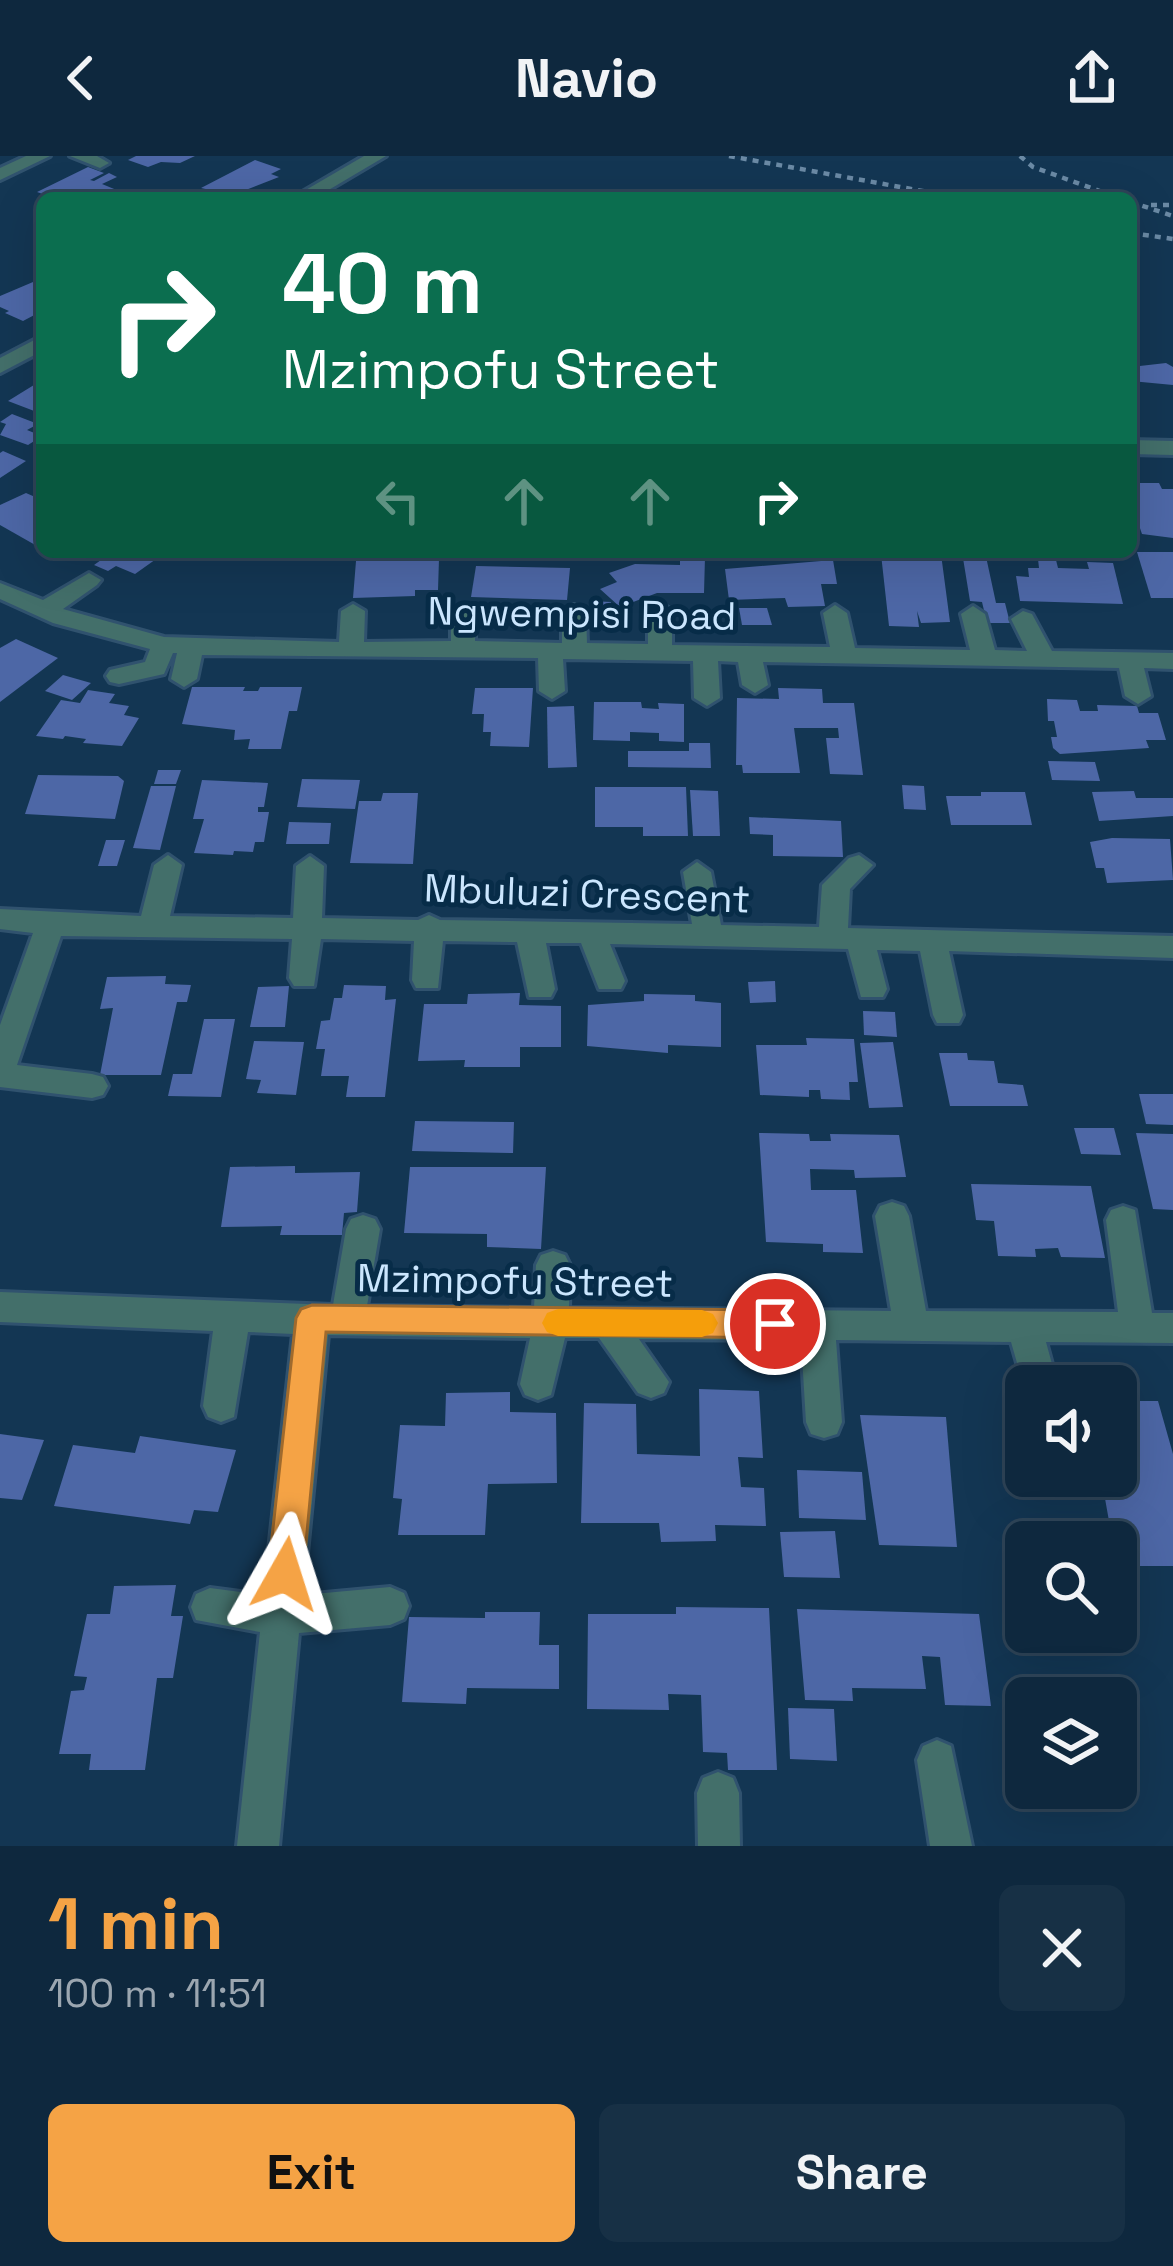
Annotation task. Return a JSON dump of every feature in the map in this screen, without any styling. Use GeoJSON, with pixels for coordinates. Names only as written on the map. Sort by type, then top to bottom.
{"type":"FeatureCollection","features":[{"type":"Feature","properties":{"kind":"street"},"geometry":{"type":"LineString","coordinates":[[79,156],[100,163]]}},
{"type":"Feature","properties":{"kind":"street"},"geometry":{"type":"LineString","coordinates":[[298,188],[324,185],[377,156]]}},
{"type":"Feature","properties":{"kind":"street"},"geometry":{"type":"LineString","coordinates":[[0,176],[34,157]]}},
{"type":"Feature","properties":{"kind":"street"},"geometry":{"type":"LineString","coordinates":[[5,359],[36,345]]}},
{"type":"Feature","properties":{"kind":"street"},"geometry":{"type":"LineString","coordinates":[[1137,447],[1173,448]]}},
{"type":"Feature","properties":{"kind":"street"},"geometry":{"type":"LineString","coordinates":[[45,610],[89,580]]}},
{"type":"Feature","properties":{"kind":"street","name":"Ngwempisi Road"},"geometry":{"type":"LineString","coordinates":[[0,590],[45,610],[178,646],[351,652],[463,649],[844,655],[913,646],[984,657],[1173,661]]}},
{"type":"Feature","properties":{"kind":"street"},"geometry":{"type":"LineString","coordinates":[[660,610],[660,652]]}},
{"type":"Feature","properties":{"kind":"street"},"geometry":{"type":"LineString","coordinates":[[351,652],[353,611]]}},
{"type":"Feature","properties":{"kind":"street"},"geometry":{"type":"LineString","coordinates":[[552,691],[574,613]]}},
{"type":"Feature","properties":{"kind":"street"},"geometry":{"type":"LineString","coordinates":[[836,613],[844,655]]}},
{"type":"Feature","properties":{"kind":"street"},"geometry":{"type":"LineString","coordinates":[[973,614],[984,657]]}},
{"type":"Feature","properties":{"kind":"street"},"geometry":{"type":"LineString","coordinates":[[463,615],[463,649]]}},
{"type":"Feature","properties":{"kind":"street"},"geometry":{"type":"LineString","coordinates":[[1024,619],[1044,658]]}},
{"type":"Feature","properties":{"kind":"street"},"geometry":{"type":"LineString","coordinates":[[119,676],[155,668],[178,646]]}},
{"type":"Feature","properties":{"kind":"street"},"geometry":{"type":"LineString","coordinates":[[178,646],[184,679]]}},
{"type":"Feature","properties":{"kind":"street"},"geometry":{"type":"LineString","coordinates":[[705,653],[707,698]]}},
{"type":"Feature","properties":{"kind":"street"},"geometry":{"type":"LineString","coordinates":[[749,653],[755,685]]}},
{"type":"Feature","properties":{"kind":"street"},"geometry":{"type":"LineString","coordinates":[[1130,660],[1138,696]]}},
{"type":"Feature","properties":{"kind":"street"},"geometry":{"type":"LineString","coordinates":[[153,926],[168,865]]}},
{"type":"Feature","properties":{"kind":"street"},"geometry":{"type":"LineString","coordinates":[[859,865],[836,885],[846,936],[872,988]]}},
{"type":"Feature","properties":{"kind":"street"},"geometry":{"type":"LineString","coordinates":[[304,978],[310,866]]}},
{"type":"Feature","properties":{"kind":"street"},"geometry":{"type":"LineString","coordinates":[[697,872],[708,936]]}},
{"type":"Feature","properties":{"kind":"street","name":"Mbuluzi Crescent"},"geometry":{"type":"LineString","coordinates":[[0,919],[50,925],[429,926],[592,935],[846,936],[1173,947]]}},
{"type":"Feature","properties":{"kind":"street"},"geometry":{"type":"LineString","coordinates":[[50,925],[9,1018],[0,1072],[92,1086]]}},
{"type":"Feature","properties":{"kind":"street"},"geometry":{"type":"LineString","coordinates":[[427,980],[429,926]]}},
{"type":"Feature","properties":{"kind":"street"},"geometry":{"type":"LineString","coordinates":[[530,933],[540,989]]}},
{"type":"Feature","properties":{"kind":"street"},"geometry":{"type":"LineString","coordinates":[[592,935],[610,981]]}},
{"type":"Feature","properties":{"kind":"street"},"geometry":{"type":"LineString","coordinates":[[932,939],[948,1015]]}},
{"type":"Feature","properties":{"kind":"street"},"geometry":{"type":"LineString","coordinates":[[892,1216],[911,1325]]}},
{"type":"Feature","properties":{"kind":"street"},"geometry":{"type":"LineString","coordinates":[[1123,1220],[1137,1328]]}},
{"type":"Feature","properties":{"kind":"street"},"geometry":{"type":"LineString","coordinates":[[258,1846],[281,1616],[329,1319],[363,1229]]}},
{"type":"Feature","properties":{"kind":"street"},"geometry":{"type":"LineString","coordinates":[[538,1384],[551,1323],[553,1265]]}},
{"type":"Feature","properties":{"kind":"street","name":"Mzimpofu Street"},"geometry":{"type":"LineString","coordinates":[[0,1307],[551,1323],[1173,1328]]}},
{"type":"Feature","properties":{"kind":"street"},"geometry":{"type":"LineString","coordinates":[[221,1406],[232,1317]]}},
{"type":"Feature","properties":{"kind":"street"},"geometry":{"type":"LineString","coordinates":[[607,1322],[651,1382]]}},
{"type":"Feature","properties":{"kind":"street"},"geometry":{"type":"LineString","coordinates":[[817,1324],[824,1422]]}},
{"type":"Feature","properties":{"kind":"street"},"geometry":{"type":"LineString","coordinates":[[1024,1326],[1034,1365]]}},
{"type":"Feature","properties":{"kind":"street"},"geometry":{"type":"LineString","coordinates":[[210,1607],[281,1616],[391,1606]]}},
{"type":"Feature","properties":{"kind":"street"},"geometry":{"type":"LineString","coordinates":[[938,1760],[951,1846]]}},
{"type":"Feature","properties":{"kind":"street"},"geometry":{"type":"LineString","coordinates":[[718,1793],[719,1846]]}},
{"type":"Feature","properties":{"kind":"path"},"geometry":{"type":"LineString","coordinates":[[729,156],[928,192]]}},
{"type":"Feature","properties":{"kind":"path"},"geometry":{"type":"LineString","coordinates":[[1020,156],[1033,167],[1102,192]]}},
{"type":"Feature","properties":{"kind":"path"},"geometry":{"type":"LineString","coordinates":[[1137,204],[1173,205]]}},
{"type":"Feature","properties":{"kind":"path"},"geometry":{"type":"LineString","coordinates":[[1137,206],[1173,216]]}},
{"type":"Feature","properties":{"kind":"path"},"geometry":{"type":"LineString","coordinates":[[1137,233],[1173,239]]}},
{"type":"Feature","properties":{"kind":"building"},"geometry":{"type":"Polygon","coordinates":[[[195,156],[148,167],[128,160],[195,156]]]}},
{"type":"Feature","properties":{"kind":"building"},"geometry":{"type":"Polygon","coordinates":[[[255,160],[281,169],[271,174],[279,177],[241,192],[201,188],[255,160]]]}},
{"type":"Feature","properties":{"kind":"building"},"geometry":{"type":"Polygon","coordinates":[[[88,167],[104,173],[90,180],[109,173],[117,177],[102,184],[119,191],[117,192],[37,192],[88,167]]]}},
{"type":"Feature","properties":{"kind":"building"},"geometry":{"type":"Polygon","coordinates":[[[36,283],[36,314],[23,321],[5,313],[9,311],[0,307],[0,296],[36,283]]]}},
{"type":"Feature","properties":{"kind":"building"},"geometry":{"type":"Polygon","coordinates":[[[1166,363],[1173,367],[1173,385],[1137,382],[1137,366],[1166,363]]]}},
{"type":"Feature","properties":{"kind":"building"},"geometry":{"type":"Polygon","coordinates":[[[36,384],[36,412],[8,401],[36,384]]]}},
{"type":"Feature","properties":{"kind":"building"},"geometry":{"type":"Polygon","coordinates":[[[12,414],[36,423],[27,430],[36,434],[36,440],[28,445],[0,435],[6,424],[0,422],[12,414]]]}},
{"type":"Feature","properties":{"kind":"building"},"geometry":{"type":"Polygon","coordinates":[[[0,453],[26,461],[0,478],[0,453]]]}},
{"type":"Feature","properties":{"kind":"building"},"geometry":{"type":"Polygon","coordinates":[[[1137,483],[1159,483],[1162,489],[1173,489],[1173,538],[1142,534],[1137,483]]]}},
{"type":"Feature","properties":{"kind":"building"},"geometry":{"type":"Polygon","coordinates":[[[26,493],[36,497],[36,545],[0,525],[0,505],[26,493]]]}},
{"type":"Feature","properties":{"kind":"building"},"geometry":{"type":"Polygon","coordinates":[[[1137,552],[1173,552],[1173,598],[1151,598],[1137,552]]]}},
{"type":"Feature","properties":{"kind":"building"},"geometry":{"type":"Polygon","coordinates":[[[96,558],[158,558],[135,574],[116,566],[108,571],[94,565],[101,560],[96,558]]]}},
{"type":"Feature","properties":{"kind":"building"},"geometry":{"type":"Polygon","coordinates":[[[680,558],[705,558],[704,593],[657,593],[620,607],[600,589],[617,582],[609,573],[635,564],[680,565],[680,558]]]}},
{"type":"Feature","properties":{"kind":"building"},"geometry":{"type":"Polygon","coordinates":[[[881,558],[942,558],[950,622],[921,623],[917,611],[919,627],[889,626],[881,558]]]}},
{"type":"Feature","properties":{"kind":"building"},"geometry":{"type":"Polygon","coordinates":[[[963,558],[986,558],[996,603],[1005,603],[1010,623],[987,623],[982,602],[970,601],[963,558]]]}},
{"type":"Feature","properties":{"kind":"building"},"geometry":{"type":"Polygon","coordinates":[[[439,559],[438,590],[415,590],[415,596],[353,598],[356,561],[439,559]]]}},
{"type":"Feature","properties":{"kind":"building"},"geometry":{"type":"Polygon","coordinates":[[[1038,559],[1056,560],[1058,568],[1089,569],[1087,562],[1113,563],[1123,604],[1020,601],[1016,576],[1029,577],[1028,568],[1039,568],[1038,559]]]}},
{"type":"Feature","properties":{"kind":"building"},"geometry":{"type":"Polygon","coordinates":[[[833,560],[837,584],[821,584],[825,606],[788,607],[785,598],[729,600],[725,569],[833,560]]]}},
{"type":"Feature","properties":{"kind":"building"},"geometry":{"type":"Polygon","coordinates":[[[476,566],[570,568],[567,600],[471,597],[476,566]]]}},
{"type":"Feature","properties":{"kind":"building"},"geometry":{"type":"Polygon","coordinates":[[[590,601],[611,602],[611,617],[590,617],[590,601]]]}},
{"type":"Feature","properties":{"kind":"building"},"geometry":{"type":"Polygon","coordinates":[[[739,608],[767,608],[772,625],[742,625],[739,608]]]}},
{"type":"Feature","properties":{"kind":"building"},"geometry":{"type":"Polygon","coordinates":[[[16,639],[58,658],[0,702],[0,648],[16,639]]]}},
{"type":"Feature","properties":{"kind":"building"},"geometry":{"type":"Polygon","coordinates":[[[63,675],[91,683],[72,700],[45,691],[63,675]]]}},
{"type":"Feature","properties":{"kind":"building"},"geometry":{"type":"Polygon","coordinates":[[[192,687],[258,691],[260,687],[302,687],[297,711],[289,711],[281,749],[248,749],[250,739],[234,740],[235,730],[182,724],[192,687]]]}},
{"type":"Feature","properties":{"kind":"building"},"geometry":{"type":"Polygon","coordinates":[[[475,688],[533,688],[529,747],[490,746],[491,732],[483,732],[484,714],[472,714],[475,688]]]}},
{"type":"Feature","properties":{"kind":"building"},"geometry":{"type":"Polygon","coordinates":[[[778,688],[822,689],[823,703],[854,703],[863,775],[830,774],[826,738],[839,738],[838,728],[794,728],[800,773],[743,773],[742,765],[736,765],[737,698],[779,699],[778,688]]]}},
{"type":"Feature","properties":{"kind":"building"},"geometry":{"type":"Polygon","coordinates":[[[88,690],[115,694],[109,703],[129,706],[124,715],[139,718],[122,746],[36,736],[61,700],[80,703],[88,690]]]}},
{"type":"Feature","properties":{"kind":"building"},"geometry":{"type":"Polygon","coordinates":[[[1047,699],[1077,700],[1080,711],[1098,711],[1097,705],[1137,706],[1139,713],[1158,713],[1166,740],[1146,740],[1149,748],[1060,754],[1053,748],[1051,737],[1057,737],[1054,721],[1048,721],[1047,699]]]}},
{"type":"Feature","properties":{"kind":"building"},"geometry":{"type":"Polygon","coordinates":[[[594,702],[641,702],[642,708],[659,709],[658,703],[684,704],[684,742],[659,741],[659,733],[630,732],[630,741],[593,740],[594,702]]]}},
{"type":"Feature","properties":{"kind":"building"},"geometry":{"type":"Polygon","coordinates":[[[574,706],[577,767],[548,768],[547,707],[574,706]]]}},
{"type":"Feature","properties":{"kind":"building"},"geometry":{"type":"Polygon","coordinates":[[[689,743],[710,743],[711,768],[628,767],[628,751],[689,751],[689,743]]]}},
{"type":"Feature","properties":{"kind":"building"},"geometry":{"type":"Polygon","coordinates":[[[1048,761],[1095,762],[1100,781],[1052,780],[1048,761]]]}},
{"type":"Feature","properties":{"kind":"building"},"geometry":{"type":"Polygon","coordinates":[[[158,770],[181,770],[176,784],[154,784],[158,770]]]}},
{"type":"Feature","properties":{"kind":"building"},"geometry":{"type":"Polygon","coordinates":[[[38,775],[118,776],[124,781],[115,819],[25,814],[38,775]]]}},
{"type":"Feature","properties":{"kind":"building"},"geometry":{"type":"Polygon","coordinates":[[[302,779],[360,780],[355,809],[297,807],[302,779]]]}},
{"type":"Feature","properties":{"kind":"building"},"geometry":{"type":"Polygon","coordinates":[[[202,780],[268,783],[264,807],[258,807],[258,812],[269,812],[264,842],[255,842],[253,852],[194,853],[204,819],[193,819],[202,780]]]}},
{"type":"Feature","properties":{"kind":"building"},"geometry":{"type":"Polygon","coordinates":[[[902,785],[924,786],[926,810],[904,809],[902,785]]]}},
{"type":"Feature","properties":{"kind":"building"},"geometry":{"type":"Polygon","coordinates":[[[151,786],[176,786],[160,850],[133,848],[151,786]]]}},
{"type":"Feature","properties":{"kind":"building"},"geometry":{"type":"Polygon","coordinates":[[[595,787],[686,787],[688,836],[643,836],[643,827],[595,827],[595,787]]]}},
{"type":"Feature","properties":{"kind":"building"},"geometry":{"type":"Polygon","coordinates":[[[690,790],[718,791],[720,836],[693,836],[690,790]]]}},
{"type":"Feature","properties":{"kind":"building"},"geometry":{"type":"Polygon","coordinates":[[[1134,791],[1136,798],[1173,798],[1173,816],[1099,821],[1092,792],[1134,791]]]}},
{"type":"Feature","properties":{"kind":"building"},"geometry":{"type":"Polygon","coordinates":[[[981,792],[1025,792],[1032,825],[951,825],[946,796],[981,796],[981,792]]]}},
{"type":"Feature","properties":{"kind":"building"},"geometry":{"type":"Polygon","coordinates":[[[383,793],[418,793],[413,864],[350,863],[359,801],[381,801],[383,793]]]}},
{"type":"Feature","properties":{"kind":"building"},"geometry":{"type":"Polygon","coordinates":[[[749,817],[841,821],[843,857],[773,856],[773,835],[750,834],[749,817]]]}},
{"type":"Feature","properties":{"kind":"building"},"geometry":{"type":"Polygon","coordinates":[[[289,822],[331,823],[329,844],[286,844],[289,822]]]}},
{"type":"Feature","properties":{"kind":"building"},"geometry":{"type":"Polygon","coordinates":[[[1170,839],[1173,880],[1107,883],[1104,868],[1096,868],[1090,842],[1170,839]]]}},
{"type":"Feature","properties":{"kind":"building"},"geometry":{"type":"Polygon","coordinates":[[[106,840],[125,840],[117,866],[98,866],[106,840]]]}},
{"type":"Feature","properties":{"kind":"building"},"geometry":{"type":"Polygon","coordinates":[[[166,976],[165,984],[191,985],[187,1002],[177,1002],[161,1075],[100,1075],[113,1008],[100,1009],[107,977],[166,976]]]}},
{"type":"Feature","properties":{"kind":"building"},"geometry":{"type":"Polygon","coordinates":[[[775,981],[776,1002],[750,1003],[748,982],[775,981]]]}},
{"type":"Feature","properties":{"kind":"building"},"geometry":{"type":"Polygon","coordinates":[[[344,985],[386,986],[385,1000],[396,999],[385,1097],[346,1097],[349,1076],[321,1076],[325,1049],[316,1049],[321,1021],[330,1020],[334,998],[342,998],[344,985]]]}},
{"type":"Feature","properties":{"kind":"building"},"geometry":{"type":"Polygon","coordinates":[[[289,986],[285,1027],[250,1027],[258,987],[289,986]]]}},
{"type":"Feature","properties":{"kind":"building"},"geometry":{"type":"Polygon","coordinates":[[[520,993],[519,1005],[561,1006],[561,1047],[520,1047],[520,1067],[464,1067],[465,1060],[418,1061],[424,1004],[467,1004],[468,994],[520,993]]]}},
{"type":"Feature","properties":{"kind":"building"},"geometry":{"type":"Polygon","coordinates":[[[644,994],[695,995],[695,1001],[721,1003],[721,1047],[668,1045],[668,1053],[587,1046],[588,1005],[644,1001],[644,994]]]}},
{"type":"Feature","properties":{"kind":"building"},"geometry":{"type":"Polygon","coordinates":[[[863,1011],[895,1012],[897,1037],[864,1035],[863,1011]]]}},
{"type":"Feature","properties":{"kind":"building"},"geometry":{"type":"Polygon","coordinates":[[[204,1019],[235,1019],[221,1097],[168,1096],[173,1074],[192,1074],[204,1019]]]}},
{"type":"Feature","properties":{"kind":"building"},"geometry":{"type":"Polygon","coordinates":[[[806,1038],[854,1039],[858,1082],[849,1082],[850,1100],[821,1099],[820,1090],[809,1090],[809,1097],[760,1095],[756,1045],[807,1045],[806,1038]]]}},
{"type":"Feature","properties":{"kind":"building"},"geometry":{"type":"Polygon","coordinates":[[[254,1041],[304,1042],[296,1095],[257,1093],[261,1080],[246,1079],[254,1041]]]}},
{"type":"Feature","properties":{"kind":"building"},"geometry":{"type":"Polygon","coordinates":[[[893,1042],[903,1107],[869,1108],[860,1043],[893,1042]]]}},
{"type":"Feature","properties":{"kind":"building"},"geometry":{"type":"Polygon","coordinates":[[[939,1053],[967,1053],[968,1060],[994,1061],[998,1083],[1023,1085],[1028,1106],[950,1106],[939,1053]]]}},
{"type":"Feature","properties":{"kind":"building"},"geometry":{"type":"Polygon","coordinates":[[[1139,1094],[1173,1094],[1173,1125],[1146,1124],[1139,1094]]]}},
{"type":"Feature","properties":{"kind":"building"},"geometry":{"type":"Polygon","coordinates":[[[415,1121],[514,1122],[513,1153],[412,1151],[415,1121]]]}},
{"type":"Feature","properties":{"kind":"building"},"geometry":{"type":"Polygon","coordinates":[[[1074,1128],[1114,1128],[1121,1155],[1081,1154],[1074,1128]]]}},
{"type":"Feature","properties":{"kind":"building"},"geometry":{"type":"Polygon","coordinates":[[[759,1133],[809,1134],[810,1141],[831,1141],[830,1134],[899,1135],[906,1177],[855,1178],[854,1170],[810,1169],[811,1190],[856,1190],[863,1253],[823,1252],[823,1244],[766,1242],[759,1133]]]}},
{"type":"Feature","properties":{"kind":"building"},"geometry":{"type":"Polygon","coordinates":[[[1136,1133],[1173,1134],[1173,1210],[1153,1209],[1136,1133]]]}},
{"type":"Feature","properties":{"kind":"building"},"geometry":{"type":"Polygon","coordinates":[[[295,1166],[295,1173],[360,1172],[357,1212],[344,1213],[342,1235],[280,1235],[282,1226],[221,1227],[230,1167],[295,1166]]]}},
{"type":"Feature","properties":{"kind":"building"},"geometry":{"type":"Polygon","coordinates":[[[410,1167],[546,1167],[541,1249],[487,1247],[487,1234],[404,1233],[410,1167]]]}},
{"type":"Feature","properties":{"kind":"building"},"geometry":{"type":"Polygon","coordinates":[[[971,1184],[1091,1186],[1105,1258],[1061,1257],[1058,1248],[1035,1249],[1036,1257],[998,1256],[994,1221],[976,1220],[971,1184]]]}},
{"type":"Feature","properties":{"kind":"building"},"geometry":{"type":"Polygon","coordinates":[[[699,1389],[759,1391],[763,1458],[738,1457],[741,1487],[764,1488],[766,1526],[715,1525],[716,1541],[661,1542],[659,1523],[581,1523],[584,1403],[636,1404],[637,1454],[700,1456],[699,1389]]]}},
{"type":"Feature","properties":{"kind":"building"},"geometry":{"type":"Polygon","coordinates":[[[510,1392],[510,1412],[556,1413],[557,1483],[488,1484],[485,1535],[398,1535],[402,1499],[393,1498],[400,1425],[445,1426],[446,1393],[510,1392]]]}},
{"type":"Feature","properties":{"kind":"building"},"geometry":{"type":"Polygon","coordinates":[[[1137,1401],[1158,1401],[1173,1454],[1173,1566],[1137,1566],[1137,1521],[1109,1521],[1105,1497],[1137,1497],[1137,1401]]]}},
{"type":"Feature","properties":{"kind":"building"},"geometry":{"type":"Polygon","coordinates":[[[860,1415],[946,1417],[957,1547],[879,1545],[860,1415]]]}},
{"type":"Feature","properties":{"kind":"building"},"geometry":{"type":"Polygon","coordinates":[[[0,1434],[44,1440],[22,1500],[0,1498],[0,1434]]]}},
{"type":"Feature","properties":{"kind":"building"},"geometry":{"type":"Polygon","coordinates":[[[140,1436],[236,1450],[218,1512],[194,1510],[190,1524],[54,1506],[73,1445],[135,1453],[140,1436]]]}},
{"type":"Feature","properties":{"kind":"building"},"geometry":{"type":"Polygon","coordinates":[[[797,1470],[862,1472],[866,1520],[799,1518],[797,1470]]]}},
{"type":"Feature","properties":{"kind":"building"},"geometry":{"type":"Polygon","coordinates":[[[835,1531],[840,1578],[784,1577],[780,1532],[835,1531]]]}},
{"type":"Feature","properties":{"kind":"building"},"geometry":{"type":"Polygon","coordinates":[[[176,1585],[171,1616],[183,1616],[173,1678],[157,1678],[145,1770],[89,1770],[91,1754],[59,1754],[71,1691],[84,1690],[87,1677],[74,1676],[87,1614],[110,1614],[114,1586],[176,1585]]]}},
{"type":"Feature","properties":{"kind":"building"},"geometry":{"type":"Polygon","coordinates":[[[676,1607],[769,1608],[777,1770],[728,1770],[727,1753],[703,1752],[701,1695],[668,1694],[669,1710],[587,1709],[588,1614],[676,1614],[676,1607]]]}},
{"type":"Feature","properties":{"kind":"building"},"geometry":{"type":"Polygon","coordinates":[[[797,1609],[979,1614],[991,1706],[945,1705],[940,1657],[922,1656],[926,1689],[852,1688],[853,1701],[805,1700],[797,1609]]]}},
{"type":"Feature","properties":{"kind":"building"},"geometry":{"type":"Polygon","coordinates":[[[485,1612],[540,1612],[539,1645],[559,1645],[559,1689],[467,1688],[466,1704],[402,1702],[409,1617],[485,1618],[485,1612]]]}},
{"type":"Feature","properties":{"kind":"building"},"geometry":{"type":"Polygon","coordinates":[[[788,1708],[834,1709],[837,1761],[790,1759],[788,1708]]]}},
{"type":"Feature","properties":{"kind":"slow traffic"},"geometry":{"type":"LineString","coordinates":[[558,1323],[702,1323]]}},
{"type":"Feature","properties":{"kind":"route"},"geometry":{"type":"LineString","coordinates":[[285,1574],[312,1318],[775,1324]]}}]}
